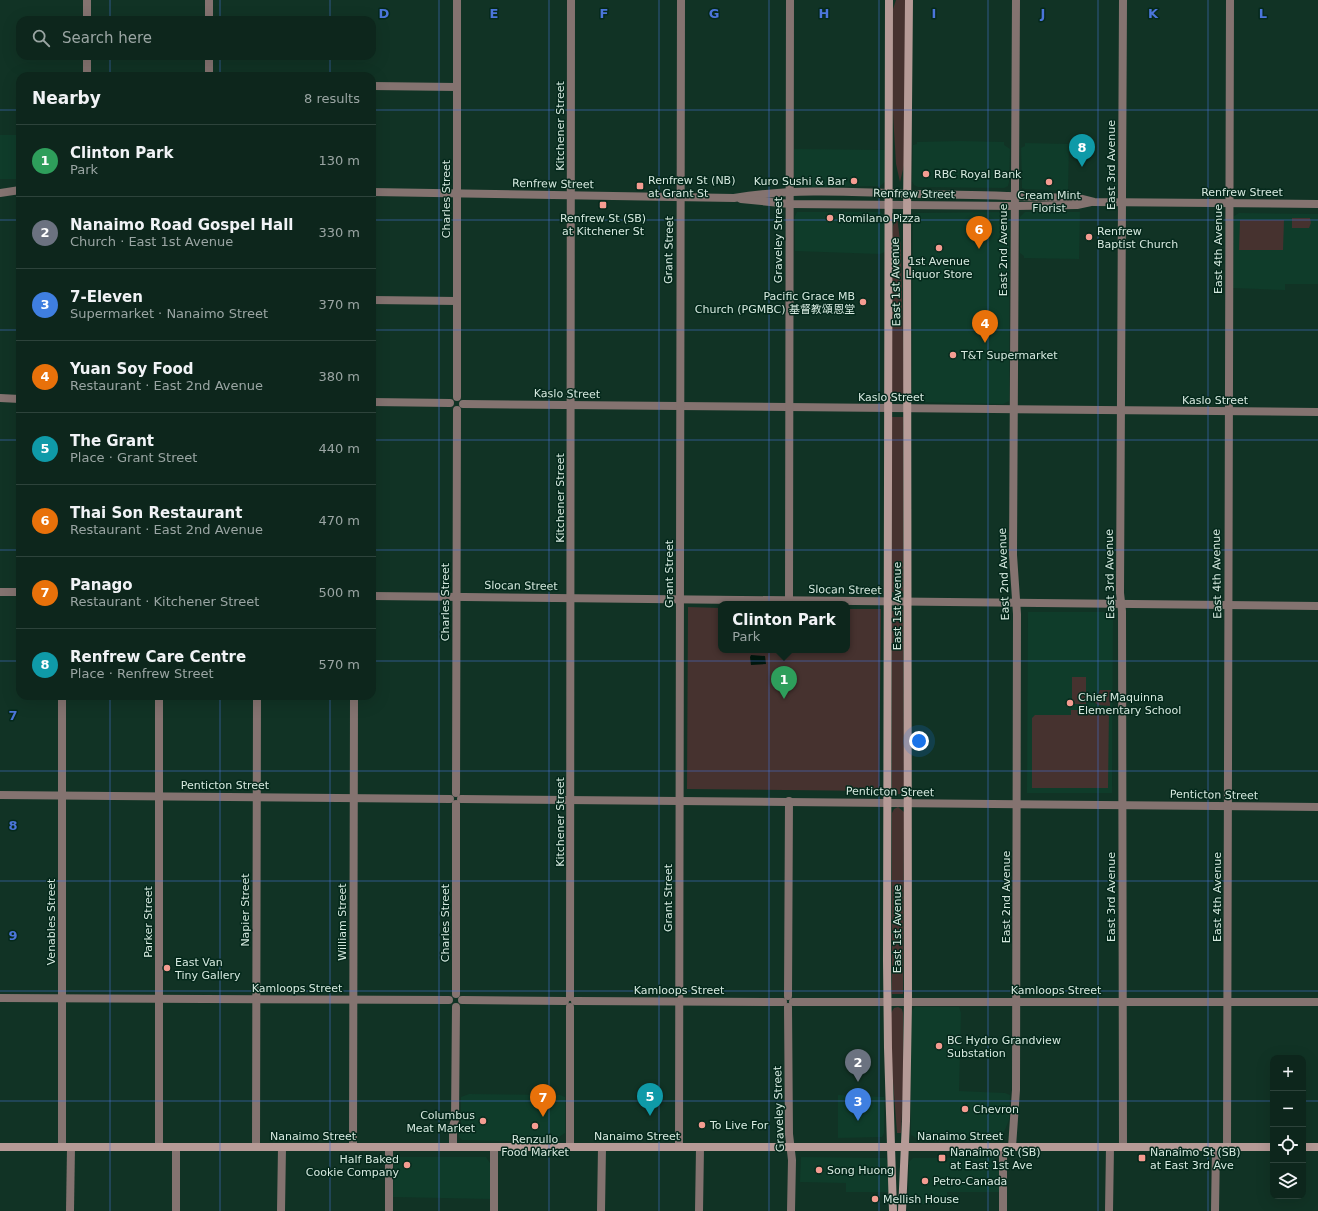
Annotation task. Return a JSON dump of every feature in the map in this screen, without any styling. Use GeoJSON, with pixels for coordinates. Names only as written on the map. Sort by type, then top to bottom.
{"type":"FeatureCollection","features":[{"type":"Feature","properties":{"kind":"main road","name":"East 1st Avenue"},"geometry":{"type":"LineString","coordinates":[[889,0],[888,1002],[892,1211]]}},
{"type":"Feature","properties":{"kind":"main road","name":"East 1st Avenue"},"geometry":{"type":"LineString","coordinates":[[902,1211],[908,1002],[907,193],[909,0]]}},
{"type":"Feature","properties":{"kind":"main road","name":"Nanaimo Street"},"geometry":{"type":"LineString","coordinates":[[0,1147],[1270,1147]]}},
{"type":"Feature","properties":{"kind":"main road"},"geometry":{"type":"LineString","coordinates":[[1306,1147],[1318,1147]]}},
{"type":"Feature","properties":{"kind":"street"},"geometry":{"type":"LineString","coordinates":[[87,0],[87,16]]}},
{"type":"Feature","properties":{"kind":"street"},"geometry":{"type":"LineString","coordinates":[[209,0],[209,16]]}},
{"type":"Feature","properties":{"kind":"street","name":"Charles Street"},"geometry":{"type":"LineString","coordinates":[[456,397],[457,0]]}},
{"type":"Feature","properties":{"kind":"street","name":"Kitchener Street"},"geometry":{"type":"LineString","coordinates":[[570,1147],[571,0]]}},
{"type":"Feature","properties":{"kind":"street","name":"Grant Street"},"geometry":{"type":"LineString","coordinates":[[679,1147],[681,0]]}},
{"type":"Feature","properties":{"kind":"street","name":"Graveley Street"},"geometry":{"type":"LineString","coordinates":[[789,600],[790,0]]}},
{"type":"Feature","properties":{"kind":"street","name":"East 2nd Avenue"},"geometry":{"type":"LineString","coordinates":[[1003,1211],[1007,1147],[1016,1090],[1017,1001],[1016,603],[1013,556],[1016,0]]}},
{"type":"Feature","properties":{"kind":"street","name":"East 3rd Avenue"},"geometry":{"type":"LineString","coordinates":[[1123,0],[1120,410],[1123,1147]]}},
{"type":"Feature","properties":{"kind":"street","name":"East 4th Avenue"},"geometry":{"type":"LineString","coordinates":[[1227,1147],[1230,0]]}},
{"type":"Feature","properties":{"kind":"street"},"geometry":{"type":"LineString","coordinates":[[87,60],[87,72]]}},
{"type":"Feature","properties":{"kind":"street"},"geometry":{"type":"LineString","coordinates":[[209,60],[209,72]]}},
{"type":"Feature","properties":{"kind":"street"},"geometry":{"type":"LineString","coordinates":[[376,86],[456,87]]}},
{"type":"Feature","properties":{"kind":"street"},"geometry":{"type":"LineString","coordinates":[[0,187],[16,190]]}},
{"type":"Feature","properties":{"kind":"street"},"geometry":{"type":"LineString","coordinates":[[0,193],[16,190]]}},
{"type":"Feature","properties":{"kind":"street","name":"Renfrew Street"},"geometry":{"type":"LineString","coordinates":[[376,192],[734,198],[755,202],[790,204],[1015,206],[1077,205],[1094,202],[1121,202],[1318,204]]}},
{"type":"Feature","properties":{"kind":"street","name":"Renfrew Street"},"geometry":{"type":"LineString","coordinates":[[734,198],[755,194],[907,193],[1078,198],[1094,202]]}},
{"type":"Feature","properties":{"kind":"street"},"geometry":{"type":"LineString","coordinates":[[376,300],[457,302]]}},
{"type":"Feature","properties":{"kind":"street"},"geometry":{"type":"LineString","coordinates":[[456,397],[462,400],[463,404],[460,409],[456,410],[453,409],[450,404],[453,398],[456,397]]}},
{"type":"Feature","properties":{"kind":"street"},"geometry":{"type":"LineString","coordinates":[[0,398],[16,399]]}},
{"type":"Feature","properties":{"kind":"street"},"geometry":{"type":"LineString","coordinates":[[376,402],[450,404]]}},
{"type":"Feature","properties":{"kind":"street","name":"Kaslo Street"},"geometry":{"type":"LineString","coordinates":[[463,404],[1318,412]]}},
{"type":"Feature","properties":{"kind":"street","name":"Charles Street"},"geometry":{"type":"LineString","coordinates":[[456,410],[456,998]]}},
{"type":"Feature","properties":{"kind":"street"},"geometry":{"type":"LineString","coordinates":[[0,592],[16,592]]}},
{"type":"Feature","properties":{"kind":"street","name":"Slocan Street"},"geometry":{"type":"LineString","coordinates":[[376,596],[1318,606]]}},
{"type":"Feature","properties":{"kind":"street","name":"Venables Street"},"geometry":{"type":"LineString","coordinates":[[62,700],[62,999],[66,1147],[70,1211]]}},
{"type":"Feature","properties":{"kind":"street","name":"Parker Street"},"geometry":{"type":"LineString","coordinates":[[159,700],[159,1147]]}},
{"type":"Feature","properties":{"kind":"street","name":"Napier Street"},"geometry":{"type":"LineString","coordinates":[[256,1147],[257,700]]}},
{"type":"Feature","properties":{"kind":"street","name":"William Street"},"geometry":{"type":"LineString","coordinates":[[353,1147],[354,700]]}},
{"type":"Feature","properties":{"kind":"street","name":"Penticton Street"},"geometry":{"type":"LineString","coordinates":[[0,796],[256,796],[1318,807]]}},
{"type":"Feature","properties":{"kind":"street","name":"Graveley Street"},"geometry":{"type":"LineString","coordinates":[[789,801],[788,1001],[790,1148],[792,1160],[791,1211]]}},
{"type":"Feature","properties":{"kind":"street","name":"Kamloops Street"},"geometry":{"type":"LineString","coordinates":[[0,998],[456,998],[570,1001],[1318,1002]]}},
{"type":"Feature","properties":{"kind":"street"},"geometry":{"type":"LineString","coordinates":[[453,1147],[453,1126],[455,1113],[456,1007],[451,1005],[456,998]]}},
{"type":"Feature","properties":{"kind":"street"},"geometry":{"type":"LineString","coordinates":[[176,1147],[176,1211]]}},
{"type":"Feature","properties":{"kind":"street"},"geometry":{"type":"LineString","coordinates":[[282,1147],[282,1211]]}},
{"type":"Feature","properties":{"kind":"street"},"geometry":{"type":"LineString","coordinates":[[494,1147],[494,1211]]}},
{"type":"Feature","properties":{"kind":"street"},"geometry":{"type":"LineString","coordinates":[[600,1211],[602,1147]]}},
{"type":"Feature","properties":{"kind":"street"},"geometry":{"type":"LineString","coordinates":[[1109,1211],[1110,1147]]}},
{"type":"Feature","properties":{"kind":"street"},"geometry":{"type":"LineString","coordinates":[[1215,1211],[1216,1147]]}},
{"type":"Feature","properties":{"kind":"street"},"geometry":{"type":"LineString","coordinates":[[389,1148],[389,1211]]}},
{"type":"Feature","properties":{"kind":"street"},"geometry":{"type":"LineString","coordinates":[[699,1211],[700,1148]]}},
{"type":"Feature","properties":{"kind":"shaded area"},"geometry":{"type":"Polygon","coordinates":[[[896,0],[905,0],[905,161],[900,182],[896,164],[892,97],[893,9],[896,0]]]}},
{"type":"Feature","properties":{"kind":"shaded area"},"geometry":{"type":"Polygon","coordinates":[[[0,135],[16,135],[16,179],[0,179],[0,135]]]}},
{"type":"Feature","properties":{"kind":"shaded area"},"geometry":{"type":"Polygon","coordinates":[[[917,142],[1004,142],[1004,145],[1010,149],[1008,186],[1004,188],[918,187],[914,185],[912,181],[913,145],[917,144],[917,142]]]}},
{"type":"Feature","properties":{"kind":"shaded area"},"geometry":{"type":"Polygon","coordinates":[[[1025,143],[1069,144],[1068,191],[1022,188],[1021,148],[1025,146],[1025,143]]]}},
{"type":"Feature","properties":{"kind":"shaded area"},"geometry":{"type":"Polygon","coordinates":[[[794,149],[885,150],[885,182],[880,186],[800,187],[796,185],[794,179],[794,149]]]}},
{"type":"Feature","properties":{"kind":"shaded area"},"geometry":{"type":"Polygon","coordinates":[[[797,212],[881,212],[885,219],[885,252],[880,254],[795,251],[795,216],[797,212]]]}},
{"type":"Feature","properties":{"kind":"shaded area"},"geometry":{"type":"Polygon","coordinates":[[[1004,212],[1009,217],[1009,401],[1003,404],[914,402],[912,397],[913,215],[918,213],[1004,212]]]}},
{"type":"Feature","properties":{"kind":"shaded area"},"geometry":{"type":"Polygon","coordinates":[[[1025,212],[1080,212],[1079,259],[1024,258],[1024,256],[1020,253],[1020,217],[1025,212]]]}},
{"type":"Feature","properties":{"kind":"shaded area"},"geometry":{"type":"Polygon","coordinates":[[[1239,213],[1318,214],[1318,284],[1285,284],[1285,290],[1233,288],[1234,216],[1239,213]]]}},
{"type":"Feature","properties":{"kind":"shaded area"},"geometry":{"type":"Polygon","coordinates":[[[897,217],[901,248],[904,387],[903,396],[900,400],[892,400],[892,238],[893,226],[897,217]]]}},
{"type":"Feature","properties":{"kind":"shaded area"},"geometry":{"type":"Polygon","coordinates":[[[1292,218],[1310,218],[1311,223],[1309,228],[1292,228],[1292,218]]]}},
{"type":"Feature","properties":{"kind":"shaded area"},"geometry":{"type":"Polygon","coordinates":[[[1240,220],[1284,220],[1283,250],[1239,250],[1240,220]]]}},
{"type":"Feature","properties":{"kind":"shaded area"},"geometry":{"type":"Polygon","coordinates":[[[892,417],[903,417],[903,593],[892,592],[892,417]]]}},
{"type":"Feature","properties":{"kind":"shaded area"},"geometry":{"type":"Polygon","coordinates":[[[688,607],[718,608],[718,653],[850,653],[850,609],[881,609],[879,791],[687,789],[688,607]]]}},
{"type":"Feature","properties":{"kind":"shaded area"},"geometry":{"type":"Polygon","coordinates":[[[903,610],[904,787],[903,794],[892,794],[892,611],[903,610]]]}},
{"type":"Feature","properties":{"kind":"shaded area","name":"Chief Maquinna Elementary School"},"geometry":{"type":"Polygon","coordinates":[[[1028,612],[1113,612],[1112,793],[1027,793],[1028,612]]]}},
{"type":"Feature","properties":{"kind":"shaded area"},"geometry":{"type":"Polygon","coordinates":[[[751,655],[765,656],[766,664],[751,665],[751,655]]]}},
{"type":"Feature","properties":{"kind":"shaded area"},"geometry":{"type":"Polygon","coordinates":[[[1072,677],[1086,677],[1086,704],[1072,704],[1072,677]]]}},
{"type":"Feature","properties":{"kind":"shaded area"},"geometry":{"type":"Polygon","coordinates":[[[1100,690],[1111,690],[1110,706],[1098,705],[1094,702],[1100,690]]]}},
{"type":"Feature","properties":{"kind":"shaded area"},"geometry":{"type":"Polygon","coordinates":[[[1071,710],[1109,710],[1108,788],[1032,788],[1032,718],[1035,715],[1071,715],[1071,710]]]}},
{"type":"Feature","properties":{"kind":"shaded area"},"geometry":{"type":"Polygon","coordinates":[[[898,807],[904,812],[903,994],[892,994],[892,813],[894,809],[898,807]]]}},
{"type":"Feature","properties":{"kind":"shaded area"},"geometry":{"type":"Polygon","coordinates":[[[898,1007],[902,1009],[903,1013],[903,1093],[901,1133],[897,1133],[891,1055],[891,1013],[894,1008],[898,1007]]]}},
{"type":"Feature","properties":{"kind":"shaded area"},"geometry":{"type":"Polygon","coordinates":[[[915,1007],[959,1007],[961,1013],[959,1091],[1005,1093],[1010,1095],[1009,1120],[1002,1137],[916,1138],[911,1135],[911,1012],[915,1007]]]}},
{"type":"Feature","properties":{"kind":"shaded area"},"geometry":{"type":"Polygon","coordinates":[[[469,1094],[560,1095],[565,1097],[565,1133],[559,1137],[515,1137],[510,1141],[462,1140],[459,1137],[459,1127],[461,1124],[461,1097],[469,1094]]]}},
{"type":"Feature","properties":{"kind":"shaded area"},"geometry":{"type":"Polygon","coordinates":[[[838,1095],[884,1097],[884,1133],[882,1137],[838,1138],[838,1095]]]}},
{"type":"Feature","properties":{"kind":"shaded area"},"geometry":{"type":"Polygon","coordinates":[[[399,1157],[486,1157],[490,1163],[490,1199],[393,1197],[394,1162],[399,1157]]]}},
{"type":"Feature","properties":{"kind":"shaded area"},"geometry":{"type":"Polygon","coordinates":[[[801,1157],[886,1158],[888,1163],[889,1192],[846,1192],[846,1183],[800,1182],[801,1157]]]}},
{"type":"Feature","properties":{"kind":"shaded area"},"geometry":{"type":"Polygon","coordinates":[[[913,1158],[994,1158],[999,1166],[999,1192],[947,1192],[947,1204],[908,1204],[909,1162],[913,1158]]]}},
{"type":"Feature","properties":{"kind":"place","name":"Renfrew Care Centre"},"geometry":{"type":"Point","coordinates":[1082,167]}},
{"type":"Feature","properties":{"kind":"place","name":"RBC Royal Bank"},"geometry":{"type":"Point","coordinates":[926,174]}},
{"type":"Feature","properties":{"kind":"place","name":"Kuro Sushi & Bar"},"geometry":{"type":"Point","coordinates":[854,181]}},
{"type":"Feature","properties":{"kind":"place","name":"Cream Mint Florist"},"geometry":{"type":"Point","coordinates":[1049,182]}},
{"type":"Feature","properties":{"kind":"place","name":"Renfrew St (NB) at Grant St"},"geometry":{"type":"Point","coordinates":[640,186]}},
{"type":"Feature","properties":{"kind":"place","name":"Renfrew St (SB) at Kitchener St"},"geometry":{"type":"Point","coordinates":[603,205]}},
{"type":"Feature","properties":{"kind":"place","name":"Romilano Pizza"},"geometry":{"type":"Point","coordinates":[830,218]}},
{"type":"Feature","properties":{"kind":"place","name":"Renfrew Baptist Church"},"geometry":{"type":"Point","coordinates":[1089,237]}},
{"type":"Feature","properties":{"kind":"place","name":"1st Avenue Liquor Store"},"geometry":{"type":"Point","coordinates":[939,248]}},
{"type":"Feature","properties":{"kind":"place","name":"Thai Son Restaurant"},"geometry":{"type":"Point","coordinates":[979,249]}},
{"type":"Feature","properties":{"kind":"place","name":"Pacific Grace MB Church (PGMBC) 基督教頌恩堂"},"geometry":{"type":"Point","coordinates":[863,302]}},
{"type":"Feature","properties":{"kind":"place","name":"Yuan Soy Food"},"geometry":{"type":"Point","coordinates":[985,343]}},
{"type":"Feature","properties":{"kind":"place","name":"T&T Supermarket"},"geometry":{"type":"Point","coordinates":[953,355]}},
{"type":"Feature","properties":{"kind":"place","name":"Clinton Park"},"geometry":{"type":"Point","coordinates":[784,699]}},
{"type":"Feature","properties":{"kind":"place","name":"Chief Maquinna Elementary School"},"geometry":{"type":"Point","coordinates":[1070,703]}},
{"type":"Feature","properties":{"kind":"place","name":"East Van Tiny Gallery"},"geometry":{"type":"Point","coordinates":[167,968]}},
{"type":"Feature","properties":{"kind":"place","name":"BC Hydro Grandview Substation"},"geometry":{"type":"Point","coordinates":[939,1046]}},
{"type":"Feature","properties":{"kind":"place","name":"Nanaimo Road Gospel Hall"},"geometry":{"type":"Point","coordinates":[858,1082]}},
{"type":"Feature","properties":{"kind":"place","name":"Chevron"},"geometry":{"type":"Point","coordinates":[965,1109]}},
{"type":"Feature","properties":{"kind":"place","name":"The Grant"},"geometry":{"type":"Point","coordinates":[650,1116]}},
{"type":"Feature","properties":{"kind":"place","name":"Panago"},"geometry":{"type":"Point","coordinates":[543,1117]}},
{"type":"Feature","properties":{"kind":"place","name":"Columbus Meat Market"},"geometry":{"type":"Point","coordinates":[483,1121]}},
{"type":"Feature","properties":{"kind":"place","name":"7-Eleven"},"geometry":{"type":"Point","coordinates":[858,1121]}},
{"type":"Feature","properties":{"kind":"place","name":"To Live For"},"geometry":{"type":"Point","coordinates":[702,1125]}},
{"type":"Feature","properties":{"kind":"place","name":"Renzullo Food Market"},"geometry":{"type":"Point","coordinates":[535,1126]}},
{"type":"Feature","properties":{"kind":"place","name":"Nanaimo St (SB) at East 1st Ave"},"geometry":{"type":"Point","coordinates":[942,1158]}},
{"type":"Feature","properties":{"kind":"place","name":"Nanaimo St (SB) at East 3rd Ave"},"geometry":{"type":"Point","coordinates":[1142,1158]}},
{"type":"Feature","properties":{"kind":"place","name":"Half Baked Cookie Company"},"geometry":{"type":"Point","coordinates":[407,1165]}},
{"type":"Feature","properties":{"kind":"place","name":"Song Huong"},"geometry":{"type":"Point","coordinates":[819,1170]}},
{"type":"Feature","properties":{"kind":"place","name":"Petro-Canada"},"geometry":{"type":"Point","coordinates":[925,1181]}},
{"type":"Feature","properties":{"kind":"place","name":"Mellish House"},"geometry":{"type":"Point","coordinates":[875,1199]}}]}
